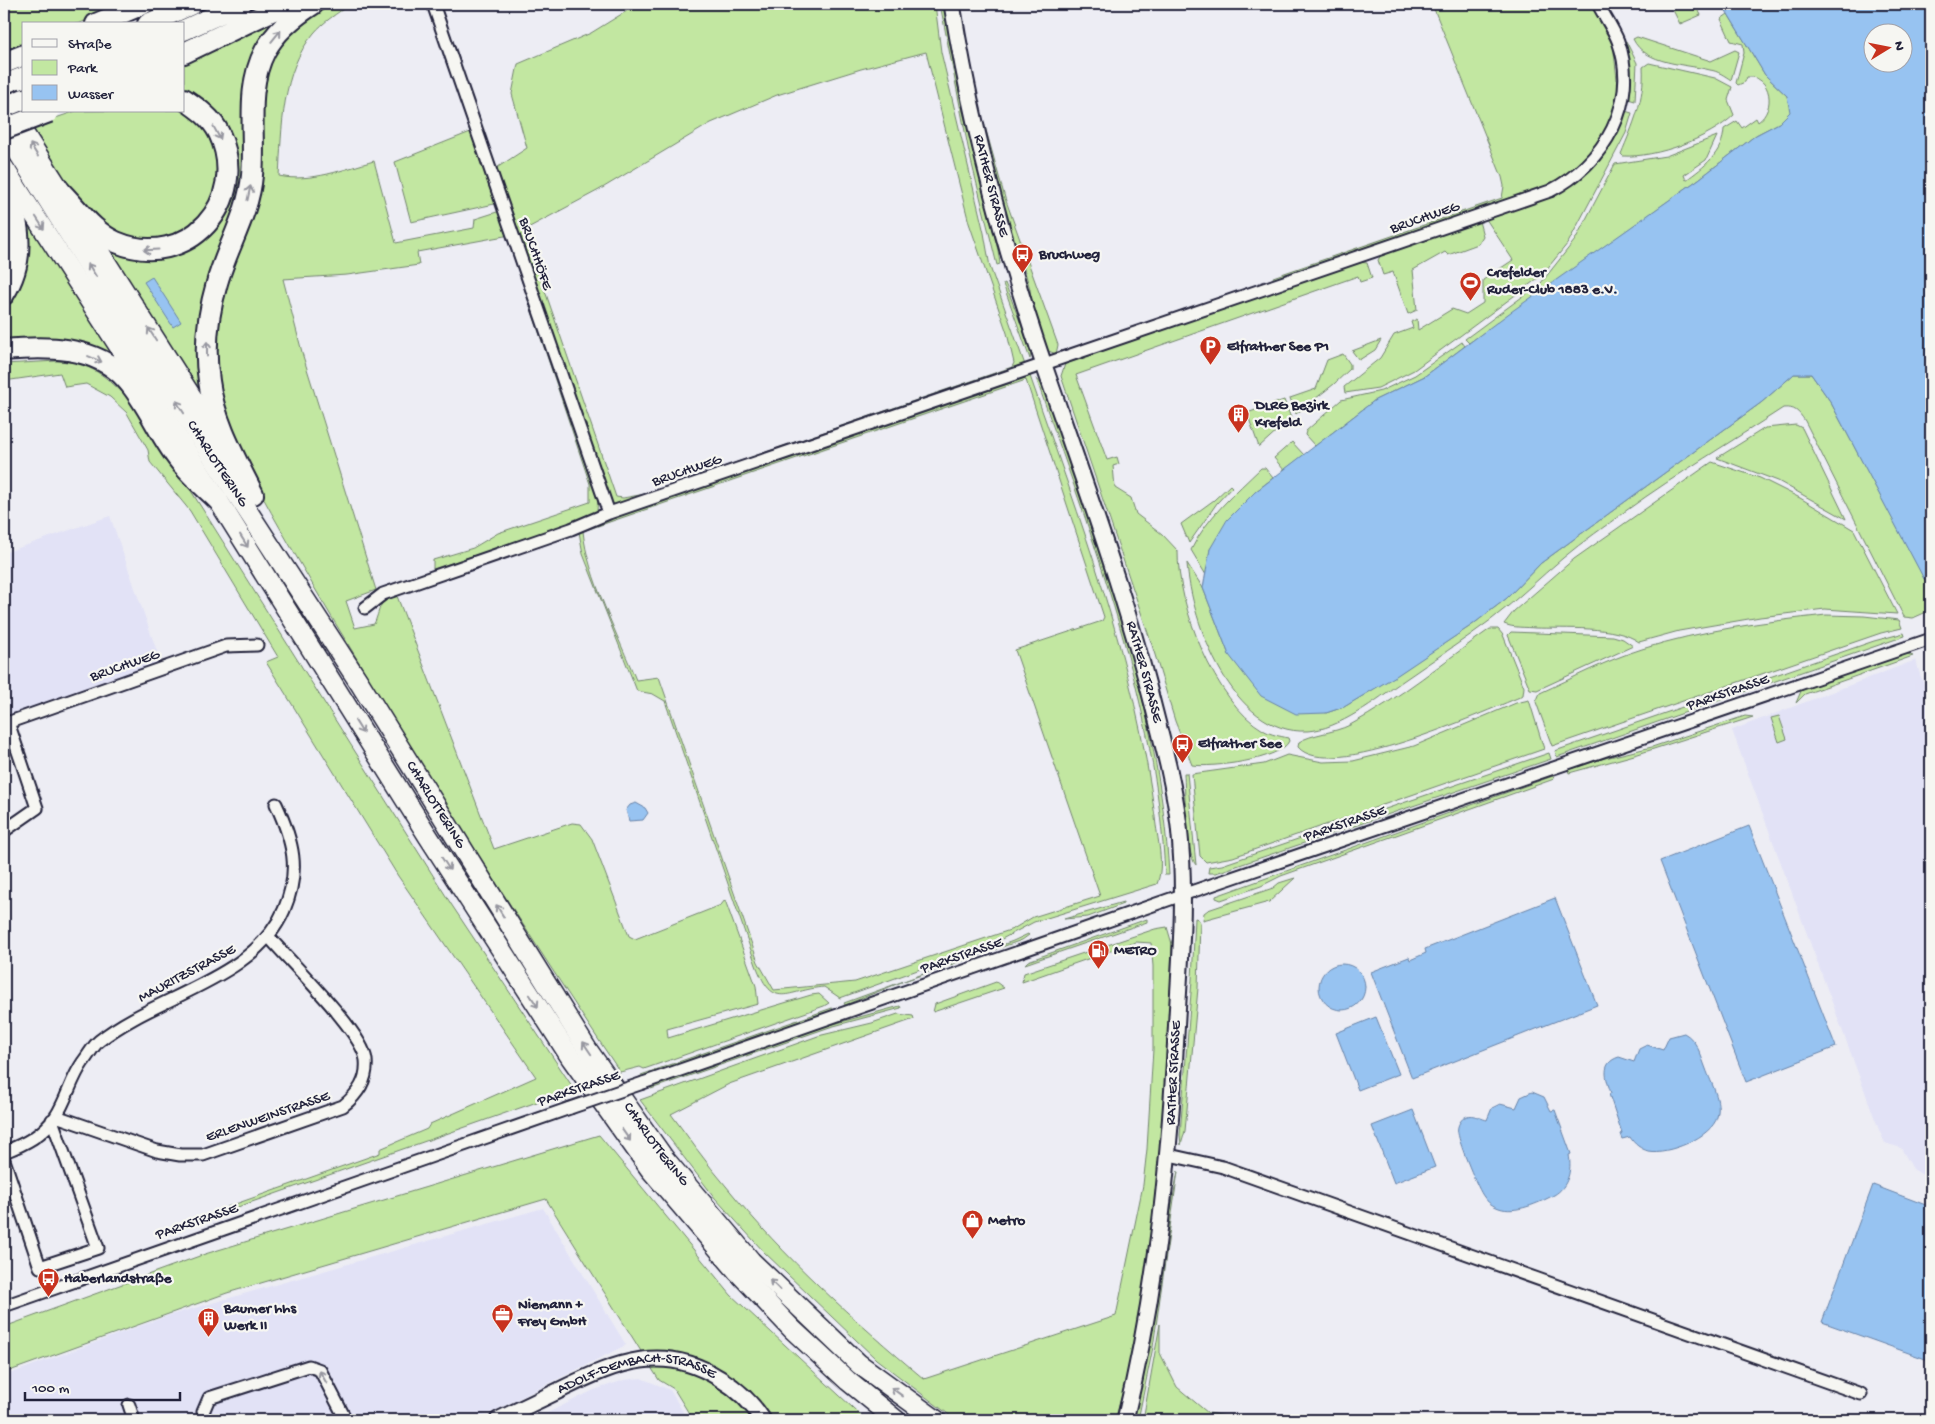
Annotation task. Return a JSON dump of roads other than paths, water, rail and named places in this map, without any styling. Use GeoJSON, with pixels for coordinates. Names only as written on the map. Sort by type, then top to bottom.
{"type":"FeatureCollection","features":[{"type":"Feature","properties":{"kind":"highway"},"geometry":{"type":"LineString","coordinates":[[100,22],[132,4]]}},
{"type":"Feature","properties":{"kind":"highway"},"geometry":{"type":"LineString","coordinates":[[101,22],[142,4]]}},
{"type":"Feature","properties":{"kind":"highway"},"geometry":{"type":"LineString","coordinates":[[152,22],[192,4]]}},
{"type":"Feature","properties":{"kind":"highway"},"geometry":{"type":"LineString","coordinates":[[185,30],[240,4]]}},
{"type":"Feature","properties":{"kind":"highway"},"geometry":{"type":"LineString","coordinates":[[185,53],[286,4]]}},
{"type":"Feature","properties":{"kind":"highway"},"geometry":{"type":"LineString","coordinates":[[253,494],[216,412],[209,381],[207,347],[210,311],[217,282],[246,205],[252,177],[252,104],[256,75],[264,52],[275,36],[295,16],[313,4]]}},
{"type":"Feature","properties":{"kind":"highway"},"geometry":{"type":"LineString","coordinates":[[4,85],[22,78]]}},
{"type":"Feature","properties":{"kind":"highway"},"geometry":{"type":"LineString","coordinates":[[4,107],[22,100]]}},
{"type":"Feature","properties":{"kind":"highway"},"geometry":{"type":"LineString","coordinates":[[60,192],[97,229],[114,242],[135,249],[149,251],[170,247],[194,236],[210,221],[222,202],[228,178],[227,156],[218,131],[202,111],[185,100]]}},
{"type":"Feature","properties":{"kind":"highway"},"geometry":{"type":"LineString","coordinates":[[4,102],[253,494],[359,682]]}},
{"type":"Feature","properties":{"kind":"highway"},"geometry":{"type":"LineString","coordinates":[[4,130],[48,112]]}},
{"type":"Feature","properties":{"kind":"highway","name":"CHARLOTTERING"},"geometry":{"type":"LineString","coordinates":[[4,130],[121,317],[359,682],[582,1041],[664,1158],[750,1261],[858,1364],[936,1420]]}},
{"type":"Feature","properties":{"kind":"highway","name":"CHARLOTTERING"},"geometry":{"type":"LineString","coordinates":[[4,168],[218,500],[428,836],[571,1058],[650,1169],[738,1272],[792,1329],[848,1381],[896,1420]]}},
{"type":"Feature","properties":{"kind":"highway"},"geometry":{"type":"LineString","coordinates":[[4,185],[13,206],[20,241],[17,268],[4,294]]}},
{"type":"Feature","properties":{"kind":"highway"},"geometry":{"type":"LineString","coordinates":[[4,350],[57,348],[74,350],[101,360],[126,378],[182,465],[218,500]]}},
{"type":"Feature","properties":{"kind":"main road","name":"RATHER STRASSE"},"geometry":{"type":"LineString","coordinates":[[952,4],[965,79],[995,210],[1044,365],[1112,562],[1141,657],[1163,745],[1178,825],[1182,895],[1169,1154],[1164,1203],[1142,1340],[1125,1420]]}},
{"type":"Feature","properties":{"kind":"main road","name":"ADOLF-DEMBACH-STRASSE"},"geometry":{"type":"LineString","coordinates":[[498,1420],[594,1374],[624,1362],[648,1358],[672,1359],[692,1364],[712,1373],[736,1390],[763,1420]]}},
{"type":"Feature","properties":{"kind":"street","name":"BRUCHHÖFE"},"geometry":{"type":"LineString","coordinates":[[432,4],[609,514]]}},
{"type":"Feature","properties":{"kind":"street","name":"BRUCHWEG"},"geometry":{"type":"LineString","coordinates":[[365,608],[383,594],[609,514],[1044,365],[1067,355],[1525,200],[1566,183],[1587,166],[1604,146],[1617,120],[1623,96],[1623,67],[1618,42],[1598,4]]}},
{"type":"Feature","properties":{"kind":"street","name":"PARKSTRASSE"},"geometry":{"type":"LineString","coordinates":[[4,1306],[1182,895],[1931,639]]}},
{"type":"Feature","properties":{"kind":"street","name":"BRUCHWEG"},"geometry":{"type":"LineString","coordinates":[[6,723],[226,646],[257,645]]}},
{"type":"Feature","properties":{"kind":"street"},"geometry":{"type":"LineString","coordinates":[[4,831],[37,808],[6,723]]}},
{"type":"Feature","properties":{"kind":"street","name":"MAURITZSTRASSE"},"geometry":{"type":"LineString","coordinates":[[4,1152],[39,1135],[54,1118],[74,1076],[98,1042],[126,1024],[247,959],[269,937],[280,920],[292,890],[294,863],[291,838],[276,804]]}},
{"type":"Feature","properties":{"kind":"street","name":"ERLENWEINSTRASSE"},"geometry":{"type":"LineString","coordinates":[[54,1118],[157,1151],[180,1156],[203,1155],[344,1106],[354,1097],[362,1085],[367,1069],[362,1044],[269,937]]}},
{"type":"Feature","properties":{"kind":"street"},"geometry":{"type":"LineString","coordinates":[[4,1160],[40,1267],[98,1248],[54,1118]]}},
{"type":"Feature","properties":{"kind":"street"},"geometry":{"type":"LineString","coordinates":[[1169,1154],[1223,1167],[1861,1394]]}},
{"type":"Feature","properties":{"kind":"street"},"geometry":{"type":"LineString","coordinates":[[206,1420],[203,1412],[209,1398],[309,1366],[320,1370],[346,1420]]}},
{"type":"Feature","properties":{"kind":"street"},"geometry":{"type":"LineString","coordinates":[[129,1405],[134,1420]]}},
{"type":"Feature","properties":{"kind":"water","name":"Elfrather See"},"geometry":{"type":"Polygon","coordinates":[[[1722,4],[1931,4],[1931,582],[1924,579],[1830,401],[1811,374],[1794,374],[1762,402],[1541,563],[1507,598],[1472,625],[1396,676],[1344,707],[1326,713],[1296,714],[1261,696],[1229,655],[1203,588],[1210,549],[1227,520],[1255,492],[1375,400],[1425,376],[1508,314],[1699,179],[1756,135],[1779,123],[1790,112],[1787,96],[1765,75],[1722,4]]]}},
{"type":"Feature","properties":{"kind":"water"},"geometry":{"type":"Polygon","coordinates":[[[152,277],[181,322],[173,327],[144,282],[152,277]]]}},
{"type":"Feature","properties":{"kind":"water"},"geometry":{"type":"Polygon","coordinates":[[[636,803],[645,808],[648,813],[643,820],[629,821],[626,810],[630,805],[636,803]]]}},
{"type":"Feature","properties":{"kind":"water"},"geometry":{"type":"Polygon","coordinates":[[[1749,826],[1836,1047],[1746,1082],[1660,861],[1749,826]]]}},
{"type":"Feature","properties":{"kind":"water"},"geometry":{"type":"Polygon","coordinates":[[[1555,898],[1597,1005],[1412,1078],[1371,972],[1409,957],[1410,960],[1426,953],[1425,949],[1555,898]]]}},
{"type":"Feature","properties":{"kind":"water"},"geometry":{"type":"Polygon","coordinates":[[[1337,964],[1347,964],[1361,974],[1365,987],[1361,1000],[1355,1006],[1347,1010],[1337,1010],[1323,1000],[1319,992],[1319,982],[1329,968],[1337,964]]]}},
{"type":"Feature","properties":{"kind":"water"},"geometry":{"type":"Polygon","coordinates":[[[1376,1017],[1399,1074],[1358,1090],[1336,1033],[1376,1017]]]}},
{"type":"Feature","properties":{"kind":"water"},"geometry":{"type":"Polygon","coordinates":[[[1684,1033],[1698,1049],[1713,1086],[1718,1105],[1717,1117],[1707,1131],[1688,1143],[1657,1152],[1648,1151],[1638,1146],[1630,1137],[1622,1139],[1620,1134],[1622,1133],[1609,1094],[1611,1093],[1606,1077],[1607,1067],[1609,1063],[1619,1057],[1634,1062],[1639,1049],[1647,1045],[1663,1050],[1669,1037],[1684,1033]]]}},
{"type":"Feature","properties":{"kind":"water"},"geometry":{"type":"Polygon","coordinates":[[[1532,1092],[1544,1097],[1551,1111],[1555,1110],[1571,1154],[1569,1155],[1568,1178],[1559,1192],[1541,1201],[1519,1209],[1499,1208],[1487,1201],[1481,1193],[1462,1146],[1458,1126],[1466,1116],[1487,1120],[1492,1108],[1500,1104],[1516,1108],[1521,1097],[1532,1092]]]}},
{"type":"Feature","properties":{"kind":"water"},"geometry":{"type":"Polygon","coordinates":[[[1413,1110],[1435,1167],[1394,1183],[1372,1126],[1413,1110]]]}},
{"type":"Feature","properties":{"kind":"water"},"geometry":{"type":"Polygon","coordinates":[[[1873,1185],[1931,1207],[1931,1361],[1822,1322],[1873,1185]]]}},
{"type":"Feature","properties":{"kind":"place","name":"Bruchweg"},"geometry":{"type":"Point","coordinates":[1023,274]}},
{"type":"Feature","properties":{"kind":"place","name":"Crefelder Ruder-Club 1883 e.V."},"geometry":{"type":"Point","coordinates":[1471,301]}},
{"type":"Feature","properties":{"kind":"place","name":"Elfrather See P1"},"geometry":{"type":"Point","coordinates":[1211,366]}},
{"type":"Feature","properties":{"kind":"place","name":"DLRG Bezirk Krefeld"},"geometry":{"type":"Point","coordinates":[1239,434]}},
{"type":"Feature","properties":{"kind":"place","name":"Elfrather See"},"geometry":{"type":"Point","coordinates":[1182,763]}},
{"type":"Feature","properties":{"kind":"place","name":"METRO"},"geometry":{"type":"Point","coordinates":[1098,970]}},
{"type":"Feature","properties":{"kind":"place","name":"Metro"},"geometry":{"type":"Point","coordinates":[972,1240]}},
{"type":"Feature","properties":{"kind":"place","name":"Haberlandstraße"},"geometry":{"type":"Point","coordinates":[48,1298]}},
{"type":"Feature","properties":{"kind":"place","name":"Niemann + Frey GmbH"},"geometry":{"type":"Point","coordinates":[502,1333]}},
{"type":"Feature","properties":{"kind":"place","name":"Baumer hhs Werk II"},"geometry":{"type":"Point","coordinates":[208,1337]}}]}
